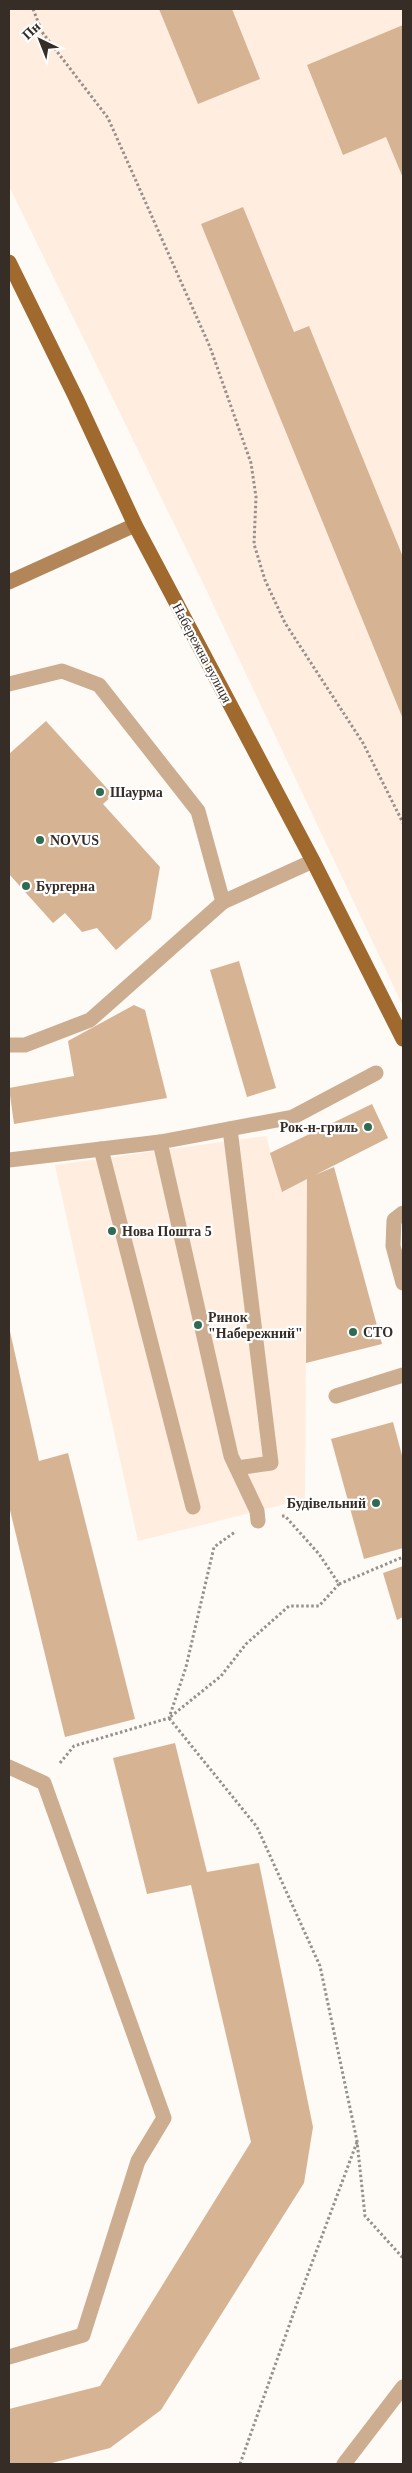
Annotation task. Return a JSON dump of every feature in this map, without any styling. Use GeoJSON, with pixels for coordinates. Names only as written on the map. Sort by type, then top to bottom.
{"type":"FeatureCollection","features":[{"type":"Feature","properties":{"kind":"main road","name":"Набережна вулиця"},"geometry":{"type":"LineString","coordinates":[[9,262],[76,398],[135,525],[313,861],[403,1039]]}},
{"type":"Feature","properties":{"kind":"main road"},"geometry":{"type":"LineString","coordinates":[[9,582],[135,525]]}},
{"type":"Feature","properties":{"kind":"street"},"geometry":{"type":"LineString","coordinates":[[9,684],[62,671],[99,685],[198,811],[223,902]]}},
{"type":"Feature","properties":{"kind":"street"},"geometry":{"type":"LineString","coordinates":[[9,1045],[26,1045],[90,1020],[223,902],[313,861]]}},
{"type":"Feature","properties":{"kind":"street"},"geometry":{"type":"LineString","coordinates":[[9,1160],[160,1142],[293,1117],[376,1073]]}},
{"type":"Feature","properties":{"kind":"street"},"geometry":{"type":"LineString","coordinates":[[230,1129],[271,1463],[237,1468]]}},
{"type":"Feature","properties":{"kind":"street"},"geometry":{"type":"LineString","coordinates":[[160,1142],[231,1456],[257,1511],[258,1521]]}},
{"type":"Feature","properties":{"kind":"street"},"geometry":{"type":"LineString","coordinates":[[101,1149],[193,1507]]}},
{"type":"Feature","properties":{"kind":"street"},"geometry":{"type":"LineString","coordinates":[[403,1213],[394,1220],[393,1246],[403,1283]]}},
{"type":"Feature","properties":{"kind":"street"},"geometry":{"type":"LineString","coordinates":[[336,1396],[403,1375]]}},
{"type":"Feature","properties":{"kind":"street"},"geometry":{"type":"LineString","coordinates":[[9,1767],[44,1783],[164,2118],[138,2162],[83,2335],[9,2357]]}},
{"type":"Feature","properties":{"kind":"street"},"geometry":{"type":"LineString","coordinates":[[344,2464],[403,2387]]}},
{"type":"Feature","properties":{"kind":"path"},"geometry":{"type":"LineString","coordinates":[[33,9],[42,32],[108,118],[210,347],[251,463],[256,497],[254,544],[265,580],[285,623],[363,743],[403,823]]}},
{"type":"Feature","properties":{"kind":"path"},"geometry":{"type":"LineString","coordinates":[[169,1718],[186,1667],[214,1547],[245,1524],[286,1516],[319,1554],[340,1584]]}},
{"type":"Feature","properties":{"kind":"path"},"geometry":{"type":"LineString","coordinates":[[44,1783],[74,1746],[169,1718],[221,1676],[246,1644],[289,1606],[319,1606],[340,1584],[403,1557]]}},
{"type":"Feature","properties":{"kind":"path"},"geometry":{"type":"LineString","coordinates":[[169,1718],[257,1827],[320,1966],[358,2141],[365,2216],[403,2258]]}},
{"type":"Feature","properties":{"kind":"path"},"geometry":{"type":"LineString","coordinates":[[240,2464],[300,2295],[358,2141]]}},
{"type":"Feature","properties":{"kind":"shaded area"},"geometry":{"type":"Polygon","coordinates":[[[9,9],[403,9],[403,1006],[203,583],[9,186],[9,9]]]}},
{"type":"Feature","properties":{"kind":"shaded area","name":"Ринок \"Набережний\""},"geometry":{"type":"Polygon","coordinates":[[[266,1136],[282,1191],[307,1179],[305,1499],[138,1541],[55,1165],[266,1136]]]}},
{"type":"Feature","properties":{"kind":"building"},"geometry":{"type":"Polygon","coordinates":[[[159,9],[232,9],[260,79],[198,104],[159,9]]]}},
{"type":"Feature","properties":{"kind":"building"},"geometry":{"type":"Polygon","coordinates":[[[403,25],[403,178],[386,137],[343,155],[307,65],[403,25]]]}},
{"type":"Feature","properties":{"kind":"building"},"geometry":{"type":"Polygon","coordinates":[[[243,207],[294,332],[309,326],[403,557],[403,719],[201,224],[243,207]]]}},
{"type":"Feature","properties":{"kind":"building"},"geometry":{"type":"Polygon","coordinates":[[[46,721],[113,795],[103,804],[160,867],[151,919],[116,950],[97,928],[82,932],[65,913],[53,923],[9,874],[9,754],[46,721]]]}},
{"type":"Feature","properties":{"kind":"building"},"geometry":{"type":"Polygon","coordinates":[[[239,961],[276,1088],[247,1097],[210,970],[239,961]]]}},
{"type":"Feature","properties":{"kind":"building"},"geometry":{"type":"Polygon","coordinates":[[[134,1005],[145,1010],[167,1098],[14,1124],[9,1088],[74,1076],[68,1041],[134,1005]]]}},
{"type":"Feature","properties":{"kind":"building"},"geometry":{"type":"Polygon","coordinates":[[[372,1104],[388,1138],[315,1175],[334,1167],[382,1344],[306,1363],[307,1179],[282,1192],[270,1153],[372,1104]]]}},
{"type":"Feature","properties":{"kind":"building"},"geometry":{"type":"Polygon","coordinates":[[[9,1327],[39,1461],[68,1453],[135,1719],[65,1737],[9,1506],[9,1327]]]}},
{"type":"Feature","properties":{"kind":"building","name":"Будівельний"},"geometry":{"type":"Polygon","coordinates":[[[393,1422],[403,1459],[403,1548],[364,1559],[331,1439],[393,1422]]]}},
{"type":"Feature","properties":{"kind":"building"},"geometry":{"type":"Polygon","coordinates":[[[403,1566],[403,1617],[397,1620],[383,1573],[403,1566]]]}},
{"type":"Feature","properties":{"kind":"building"},"geometry":{"type":"Polygon","coordinates":[[[175,1743],[207,1872],[259,1863],[313,2127],[304,2183],[161,2410],[110,2448],[48,2464],[9,2464],[9,2409],[100,2386],[251,2142],[191,1885],[147,1894],[113,1758],[175,1743]]]}},
{"type":"Feature","properties":{"kind":"place","name":"Шаурма"},"geometry":{"type":"Point","coordinates":[100,792]}},
{"type":"Feature","properties":{"kind":"place","name":"NOVUS"},"geometry":{"type":"Point","coordinates":[40,840]}},
{"type":"Feature","properties":{"kind":"place","name":"Бургерна"},"geometry":{"type":"Point","coordinates":[26,886]}},
{"type":"Feature","properties":{"kind":"place","name":"Рок-н-гриль"},"geometry":{"type":"Point","coordinates":[368,1127]}},
{"type":"Feature","properties":{"kind":"place","name":"Нова Пошта 5"},"geometry":{"type":"Point","coordinates":[112,1231]}},
{"type":"Feature","properties":{"kind":"place","name":"Ринок \"Набережний\""},"geometry":{"type":"Point","coordinates":[198,1325]}},
{"type":"Feature","properties":{"kind":"place","name":"СТО"},"geometry":{"type":"Point","coordinates":[353,1332]}},
{"type":"Feature","properties":{"kind":"place","name":"Будівельний"},"geometry":{"type":"Point","coordinates":[376,1503]}}]}
